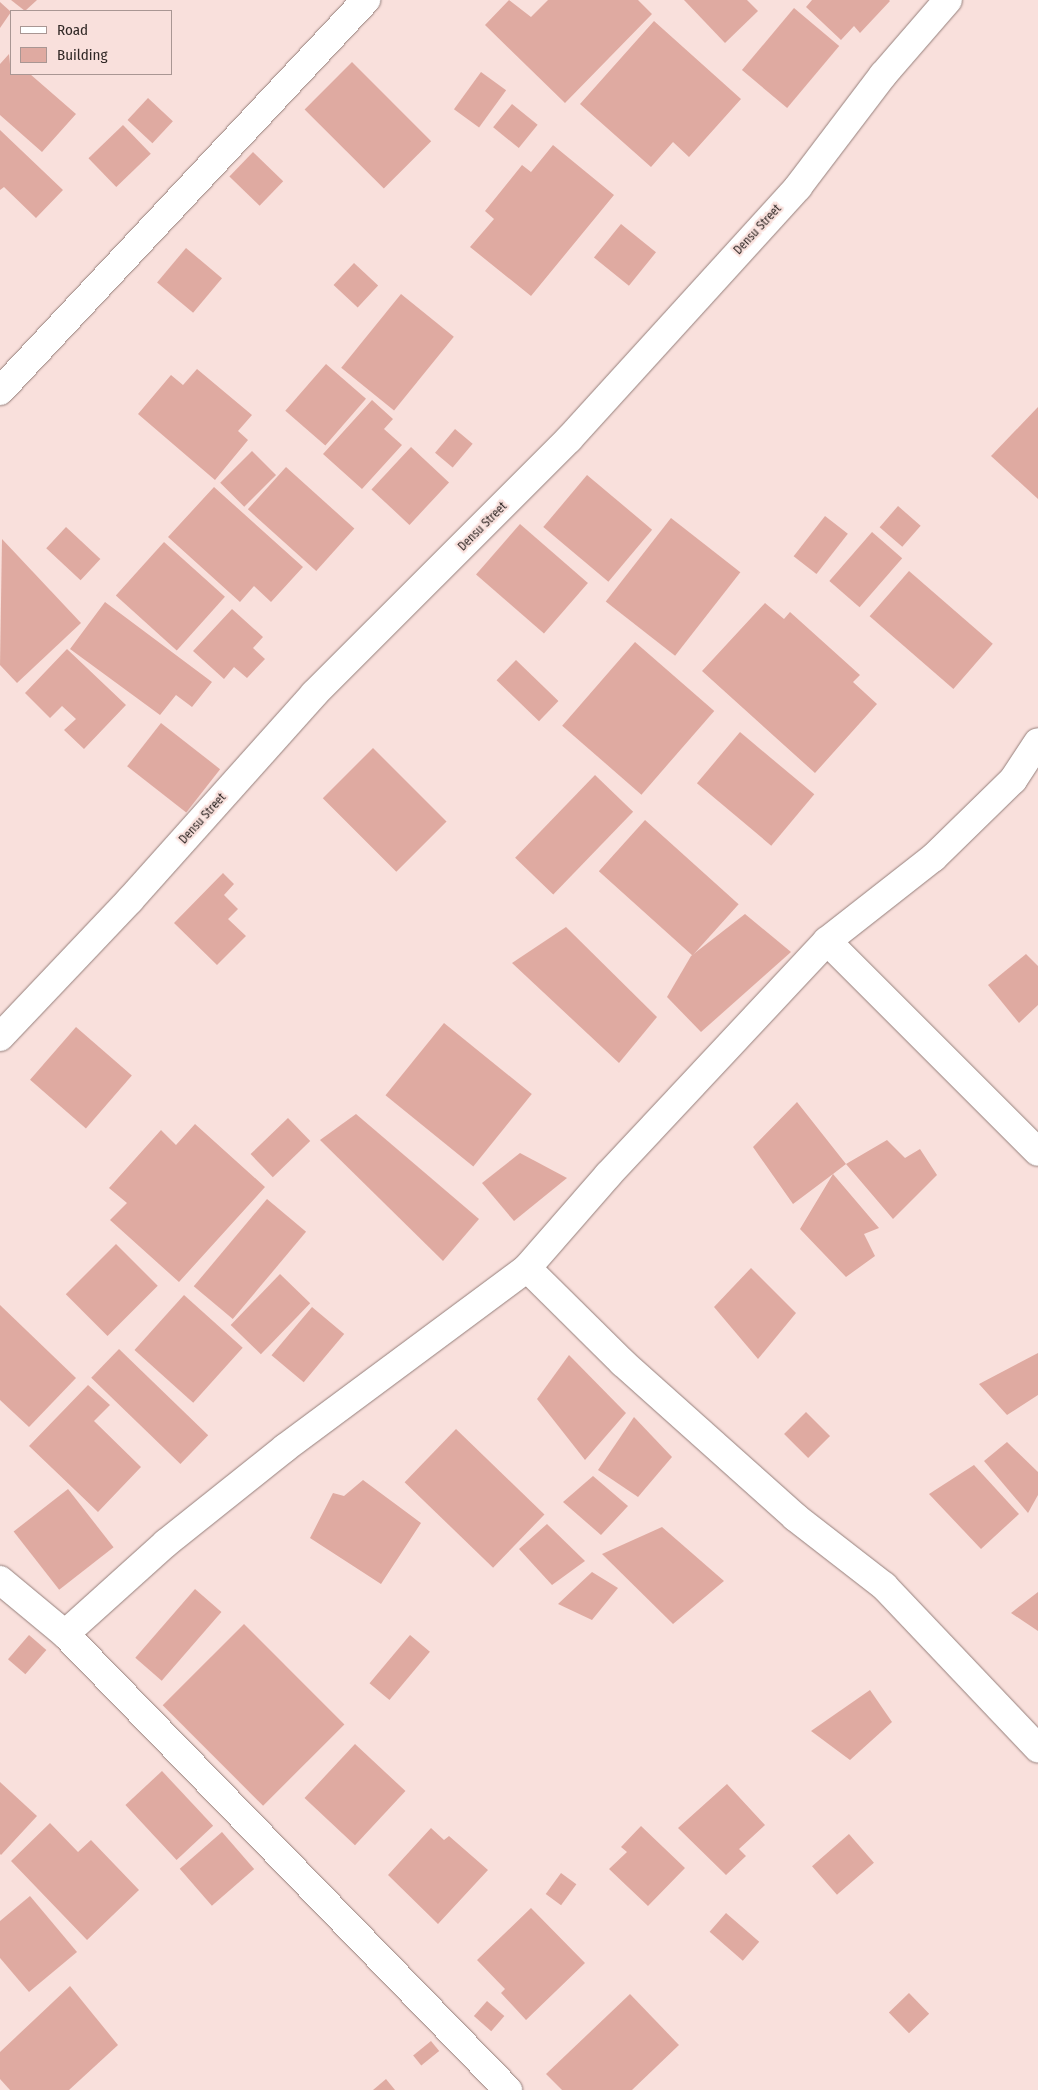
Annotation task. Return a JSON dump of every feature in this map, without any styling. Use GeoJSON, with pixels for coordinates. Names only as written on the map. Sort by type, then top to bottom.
{"type":"FeatureCollection","features":[{"type":"Feature","properties":{"kind":"street","name":"Densu Street"},"geometry":{"type":"LineString","coordinates":[[0,1037],[124,906],[314,694],[569,439],[798,187],[883,75],[948,0]]}},
{"type":"Feature","properties":{"kind":"street"},"geometry":{"type":"LineString","coordinates":[[0,391],[352,4]]}},
{"type":"Feature","properties":{"kind":"street"},"geometry":{"type":"LineString","coordinates":[[65,1634],[166,1543],[285,1448],[527,1268],[608,1175],[827,941],[933,858],[1013,780],[1038,742]]}},
{"type":"Feature","properties":{"kind":"street"},"geometry":{"type":"LineString","coordinates":[[827,941],[1038,1152]]}},
{"type":"Feature","properties":{"kind":"street"},"geometry":{"type":"LineString","coordinates":[[527,1268],[623,1363],[795,1516],[884,1586],[1038,1748]]}},
{"type":"Feature","properties":{"kind":"street"},"geometry":{"type":"LineString","coordinates":[[0,1580],[65,1634],[508,2090]]}},
{"type":"Feature","properties":{"kind":"building"},"geometry":{"type":"Polygon","coordinates":[[[11,0],[37,0],[26,10],[11,0]]]}},
{"type":"Feature","properties":{"kind":"building"},"geometry":{"type":"Polygon","coordinates":[[[509,0],[531,17],[548,0],[638,0],[652,14],[565,103],[485,25],[509,0]]]}},
{"type":"Feature","properties":{"kind":"building"},"geometry":{"type":"Polygon","coordinates":[[[684,0],[747,0],[758,11],[725,43],[684,0]]]}},
{"type":"Feature","properties":{"kind":"building"},"geometry":{"type":"Polygon","coordinates":[[[812,0],[890,1],[860,33],[854,26],[841,40],[806,7],[812,0]]]}},
{"type":"Feature","properties":{"kind":"building"},"geometry":{"type":"Polygon","coordinates":[[[0,2],[10,11],[10,13],[0,28],[0,2]]]}},
{"type":"Feature","properties":{"kind":"building"},"geometry":{"type":"Polygon","coordinates":[[[794,8],[839,46],[787,108],[742,70],[794,8]]]}},
{"type":"Feature","properties":{"kind":"building"},"geometry":{"type":"Polygon","coordinates":[[[654,21],[741,99],[689,157],[673,142],[651,167],[580,104],[654,21]]]}},
{"type":"Feature","properties":{"kind":"building"},"geometry":{"type":"Polygon","coordinates":[[[9,54],[10,75],[31,75],[76,114],[42,152],[0,115],[0,64],[9,54]]]}},
{"type":"Feature","properties":{"kind":"building"},"geometry":{"type":"Polygon","coordinates":[[[352,62],[431,141],[384,189],[305,109],[352,62]]]}},
{"type":"Feature","properties":{"kind":"building"},"geometry":{"type":"Polygon","coordinates":[[[481,72],[506,90],[479,127],[454,109],[481,72]]]}},
{"type":"Feature","properties":{"kind":"building"},"geometry":{"type":"Polygon","coordinates":[[[148,98],[173,121],[152,143],[128,120],[148,98]]]}},
{"type":"Feature","properties":{"kind":"building"},"geometry":{"type":"Polygon","coordinates":[[[512,104],[538,125],[519,148],[493,127],[512,104]]]}},
{"type":"Feature","properties":{"kind":"building"},"geometry":{"type":"Polygon","coordinates":[[[123,125],[151,154],[116,187],[88,158],[123,125]]]}},
{"type":"Feature","properties":{"kind":"building"},"geometry":{"type":"Polygon","coordinates":[[[0,130],[63,190],[36,218],[4,187],[0,190],[0,130]]]}},
{"type":"Feature","properties":{"kind":"building"},"geometry":{"type":"Polygon","coordinates":[[[553,145],[614,195],[531,296],[470,247],[494,219],[485,211],[522,165],[531,172],[553,145]]]}},
{"type":"Feature","properties":{"kind":"building"},"geometry":{"type":"Polygon","coordinates":[[[253,152],[283,181],[260,206],[229,176],[253,152]]]}},
{"type":"Feature","properties":{"kind":"building"},"geometry":{"type":"Polygon","coordinates":[[[621,224],[656,252],[629,286],[594,257],[621,224]]]}},
{"type":"Feature","properties":{"kind":"building"},"geometry":{"type":"Polygon","coordinates":[[[186,248],[222,278],[193,313],[157,282],[186,248]]]}},
{"type":"Feature","properties":{"kind":"building"},"geometry":{"type":"Polygon","coordinates":[[[354,263],[378,286],[358,307],[334,285],[354,263]]]}},
{"type":"Feature","properties":{"kind":"building"},"geometry":{"type":"Polygon","coordinates":[[[401,294],[454,337],[394,411],[341,368],[401,294]]]}},
{"type":"Feature","properties":{"kind":"building"},"geometry":{"type":"Polygon","coordinates":[[[326,364],[366,399],[325,446],[285,411],[326,364]]]}},
{"type":"Feature","properties":{"kind":"building"},"geometry":{"type":"Polygon","coordinates":[[[197,369],[252,415],[238,431],[248,440],[215,480],[138,414],[171,375],[183,385],[197,369]]]}},
{"type":"Feature","properties":{"kind":"building"},"geometry":{"type":"Polygon","coordinates":[[[372,400],[393,419],[384,429],[402,445],[362,489],[323,454],[372,400]]]}},
{"type":"Feature","properties":{"kind":"building"},"geometry":{"type":"Polygon","coordinates":[[[1038,407],[1038,499],[991,456],[1038,407]]]}},
{"type":"Feature","properties":{"kind":"building"},"geometry":{"type":"Polygon","coordinates":[[[455,429],[473,444],[453,468],[435,453],[455,429]]]}},
{"type":"Feature","properties":{"kind":"building"},"geometry":{"type":"Polygon","coordinates":[[[411,447],[449,482],[409,525],[371,489],[411,447]]]}},
{"type":"Feature","properties":{"kind":"building"},"geometry":{"type":"Polygon","coordinates":[[[252,451],[276,475],[244,507],[220,483],[252,451]]]}},
{"type":"Feature","properties":{"kind":"building"},"geometry":{"type":"Polygon","coordinates":[[[286,467],[354,529],[316,571],[248,509],[286,467]]]}},
{"type":"Feature","properties":{"kind":"building"},"geometry":{"type":"Polygon","coordinates":[[[587,475],[652,530],[608,582],[543,527],[587,475]]]}},
{"type":"Feature","properties":{"kind":"building"},"geometry":{"type":"Polygon","coordinates":[[[214,487],[303,567],[271,602],[254,586],[240,602],[168,537],[214,487]]]}},
{"type":"Feature","properties":{"kind":"building"},"geometry":{"type":"Polygon","coordinates":[[[898,506],[921,526],[902,547],[880,527],[898,506]]]}},
{"type":"Feature","properties":{"kind":"building"},"geometry":{"type":"Polygon","coordinates":[[[825,516],[848,534],[816,574],[794,556],[825,516]]]}},
{"type":"Feature","properties":{"kind":"building"},"geometry":{"type":"Polygon","coordinates":[[[671,518],[740,572],[675,656],[606,602],[671,518]]]}},
{"type":"Feature","properties":{"kind":"building"},"geometry":{"type":"Polygon","coordinates":[[[520,524],[588,583],[544,634],[476,575],[520,524]]]}},
{"type":"Feature","properties":{"kind":"building"},"geometry":{"type":"Polygon","coordinates":[[[66,527],[100,559],[81,580],[46,548],[66,527]]]}},
{"type":"Feature","properties":{"kind":"building"},"geometry":{"type":"Polygon","coordinates":[[[872,532],[902,558],[860,607],[829,581],[872,532]]]}},
{"type":"Feature","properties":{"kind":"building"},"geometry":{"type":"Polygon","coordinates":[[[2,539],[81,623],[17,683],[0,665],[2,539]]]}},
{"type":"Feature","properties":{"kind":"building"},"geometry":{"type":"Polygon","coordinates":[[[164,542],[225,597],[177,650],[116,596],[164,542]]]}},
{"type":"Feature","properties":{"kind":"building"},"geometry":{"type":"Polygon","coordinates":[[[909,571],[993,644],[953,689],[870,616],[909,571]]]}},
{"type":"Feature","properties":{"kind":"building"},"geometry":{"type":"Polygon","coordinates":[[[105,602],[212,682],[192,707],[176,695],[160,715],[70,649],[105,602]]]}},
{"type":"Feature","properties":{"kind":"building"},"geometry":{"type":"Polygon","coordinates":[[[765,603],[784,619],[790,612],[860,675],[853,682],[877,704],[815,773],[702,671],[765,603]]]}},
{"type":"Feature","properties":{"kind":"building"},"geometry":{"type":"Polygon","coordinates":[[[232,609],[263,637],[253,648],[265,659],[247,678],[234,667],[224,679],[193,651],[232,609]]]}},
{"type":"Feature","properties":{"kind":"building"},"geometry":{"type":"Polygon","coordinates":[[[635,642],[714,711],[641,795],[562,726],[635,642]]]}},
{"type":"Feature","properties":{"kind":"building"},"geometry":{"type":"Polygon","coordinates":[[[67,649],[126,705],[84,749],[64,730],[76,719],[62,706],[50,718],[25,693],[67,649]]]}},
{"type":"Feature","properties":{"kind":"building"},"geometry":{"type":"Polygon","coordinates":[[[516,660],[558,701],[539,721],[497,680],[516,660]]]}},
{"type":"Feature","properties":{"kind":"building"},"geometry":{"type":"Polygon","coordinates":[[[161,723],[220,769],[186,813],[127,766],[161,723]]]}},
{"type":"Feature","properties":{"kind":"building"},"geometry":{"type":"Polygon","coordinates":[[[740,732],[814,794],[771,846],[697,783],[740,732]]]}},
{"type":"Feature","properties":{"kind":"building"},"geometry":{"type":"Polygon","coordinates":[[[373,748],[447,822],[396,872],[323,798],[373,748]]]}},
{"type":"Feature","properties":{"kind":"building"},"geometry":{"type":"Polygon","coordinates":[[[595,775],[633,812],[553,895],[515,858],[595,775]]]}},
{"type":"Feature","properties":{"kind":"building"},"geometry":{"type":"Polygon","coordinates":[[[645,820],[739,904],[692,956],[599,871],[645,820]]]}},
{"type":"Feature","properties":{"kind":"building"},"geometry":{"type":"Polygon","coordinates":[[[223,873],[234,884],[224,895],[238,909],[228,919],[246,936],[217,965],[174,923],[223,873]]]}},
{"type":"Feature","properties":{"kind":"building"},"geometry":{"type":"Polygon","coordinates":[[[745,914],[791,952],[701,1032],[667,997],[691,956],[745,914]]]}},
{"type":"Feature","properties":{"kind":"building"},"geometry":{"type":"Polygon","coordinates":[[[566,927],[657,1017],[619,1063],[512,963],[566,927]]]}},
{"type":"Feature","properties":{"kind":"building"},"geometry":{"type":"Polygon","coordinates":[[[1026,954],[1038,966],[1038,1005],[1019,1023],[988,985],[1026,954]]]}},
{"type":"Feature","properties":{"kind":"building"},"geometry":{"type":"Polygon","coordinates":[[[444,1023],[532,1094],[473,1166],[385,1095],[444,1023]]]}},
{"type":"Feature","properties":{"kind":"building"},"geometry":{"type":"Polygon","coordinates":[[[76,1027],[132,1076],[86,1128],[30,1080],[76,1027]]]}},
{"type":"Feature","properties":{"kind":"building"},"geometry":{"type":"Polygon","coordinates":[[[797,1102],[846,1164],[793,1204],[753,1147],[797,1102]]]}},
{"type":"Feature","properties":{"kind":"building"},"geometry":{"type":"Polygon","coordinates":[[[356,1114],[479,1219],[443,1261],[320,1140],[356,1114]]]}},
{"type":"Feature","properties":{"kind":"building"},"geometry":{"type":"Polygon","coordinates":[[[288,1118],[310,1141],[273,1177],[251,1154],[288,1118]]]}},
{"type":"Feature","properties":{"kind":"building"},"geometry":{"type":"Polygon","coordinates":[[[195,1124],[265,1187],[179,1282],[110,1220],[127,1203],[109,1188],[161,1130],[176,1145],[195,1124]]]}},
{"type":"Feature","properties":{"kind":"building"},"geometry":{"type":"Polygon","coordinates":[[[887,1140],[905,1158],[920,1149],[937,1175],[893,1219],[846,1164],[887,1140]]]}},
{"type":"Feature","properties":{"kind":"building"},"geometry":{"type":"Polygon","coordinates":[[[520,1153],[567,1178],[514,1221],[482,1183],[520,1153]]]}},
{"type":"Feature","properties":{"kind":"building"},"geometry":{"type":"Polygon","coordinates":[[[833,1174],[879,1228],[864,1234],[875,1256],[846,1277],[800,1229],[833,1174]]]}},
{"type":"Feature","properties":{"kind":"building"},"geometry":{"type":"Polygon","coordinates":[[[267,1199],[306,1232],[233,1319],[194,1286],[267,1199]]]}},
{"type":"Feature","properties":{"kind":"building"},"geometry":{"type":"Polygon","coordinates":[[[116,1244],[158,1286],[108,1336],[66,1294],[116,1244]]]}},
{"type":"Feature","properties":{"kind":"building"},"geometry":{"type":"Polygon","coordinates":[[[751,1268],[796,1313],[758,1359],[714,1307],[751,1268]]]}},
{"type":"Feature","properties":{"kind":"building"},"geometry":{"type":"Polygon","coordinates":[[[280,1274],[310,1303],[261,1354],[231,1325],[280,1274]]]}},
{"type":"Feature","properties":{"kind":"building"},"geometry":{"type":"Polygon","coordinates":[[[184,1295],[243,1348],[193,1403],[134,1350],[184,1295]]]}},
{"type":"Feature","properties":{"kind":"building"},"geometry":{"type":"Polygon","coordinates":[[[0,1305],[76,1378],[29,1427],[0,1400],[0,1305]]]}},
{"type":"Feature","properties":{"kind":"building"},"geometry":{"type":"Polygon","coordinates":[[[312,1307],[344,1334],[304,1382],[272,1355],[312,1307]]]}},
{"type":"Feature","properties":{"kind":"building"},"geometry":{"type":"Polygon","coordinates":[[[119,1349],[208,1435],[180,1464],[91,1378],[119,1349]]]}},
{"type":"Feature","properties":{"kind":"building"},"geometry":{"type":"Polygon","coordinates":[[[1038,1353],[1038,1395],[1007,1415],[979,1384],[1038,1353]]]}},
{"type":"Feature","properties":{"kind":"building"},"geometry":{"type":"Polygon","coordinates":[[[569,1355],[626,1413],[585,1460],[537,1399],[569,1355]]]}},
{"type":"Feature","properties":{"kind":"building"},"geometry":{"type":"Polygon","coordinates":[[[88,1385],[110,1405],[94,1421],[141,1467],[98,1512],[29,1446],[88,1385]]]}},
{"type":"Feature","properties":{"kind":"building"},"geometry":{"type":"Polygon","coordinates":[[[806,1412],[830,1436],[808,1458],[784,1434],[806,1412]]]}},
{"type":"Feature","properties":{"kind":"building"},"geometry":{"type":"Polygon","coordinates":[[[634,1417],[672,1457],[638,1497],[598,1470],[634,1417]]]}},
{"type":"Feature","properties":{"kind":"building"},"geometry":{"type":"Polygon","coordinates":[[[456,1429],[544,1514],[493,1568],[405,1482],[456,1429]]]}},
{"type":"Feature","properties":{"kind":"building"},"geometry":{"type":"Polygon","coordinates":[[[1007,1442],[1038,1472],[1038,1495],[1028,1513],[984,1461],[1007,1442]]]}},
{"type":"Feature","properties":{"kind":"building"},"geometry":{"type":"Polygon","coordinates":[[[974,1465],[1019,1514],[981,1549],[929,1494],[974,1465]]]}},
{"type":"Feature","properties":{"kind":"building"},"geometry":{"type":"Polygon","coordinates":[[[593,1476],[628,1506],[601,1535],[563,1502],[593,1476]]]}},
{"type":"Feature","properties":{"kind":"building"},"geometry":{"type":"Polygon","coordinates":[[[363,1480],[421,1523],[381,1584],[310,1538],[333,1493],[344,1496],[363,1480]]]}},
{"type":"Feature","properties":{"kind":"building"},"geometry":{"type":"Polygon","coordinates":[[[68,1489],[114,1547],[59,1590],[14,1531],[68,1489]]]}},
{"type":"Feature","properties":{"kind":"building"},"geometry":{"type":"Polygon","coordinates":[[[547,1524],[585,1561],[552,1585],[519,1549],[547,1524]]]}},
{"type":"Feature","properties":{"kind":"building"},"geometry":{"type":"Polygon","coordinates":[[[662,1527],[724,1581],[673,1624],[602,1554],[662,1527]]]}},
{"type":"Feature","properties":{"kind":"building"},"geometry":{"type":"Polygon","coordinates":[[[592,1572],[618,1588],[592,1620],[558,1604],[592,1572]]]}},
{"type":"Feature","properties":{"kind":"building"},"geometry":{"type":"Polygon","coordinates":[[[195,1589],[221,1612],[162,1681],[135,1658],[195,1589]]]}},
{"type":"Feature","properties":{"kind":"building"},"geometry":{"type":"Polygon","coordinates":[[[1038,1592],[1038,1631],[1011,1613],[1038,1592]]]}},
{"type":"Feature","properties":{"kind":"building"},"geometry":{"type":"Polygon","coordinates":[[[244,1624],[344,1724],[263,1806],[163,1705],[244,1624]]]}},
{"type":"Feature","properties":{"kind":"building"},"geometry":{"type":"Polygon","coordinates":[[[29,1635],[46,1650],[25,1674],[8,1659],[29,1635]]]}},
{"type":"Feature","properties":{"kind":"building"},"geometry":{"type":"Polygon","coordinates":[[[410,1635],[430,1652],[389,1700],[370,1683],[410,1635]]]}},
{"type":"Feature","properties":{"kind":"building"},"geometry":{"type":"Polygon","coordinates":[[[870,1690],[892,1722],[850,1760],[811,1731],[870,1690]]]}},
{"type":"Feature","properties":{"kind":"building"},"geometry":{"type":"Polygon","coordinates":[[[355,1744],[405,1791],[355,1845],[305,1798],[355,1744]]]}},
{"type":"Feature","properties":{"kind":"building"},"geometry":{"type":"Polygon","coordinates":[[[162,1771],[213,1826],[177,1860],[125,1805],[162,1771]]]}},
{"type":"Feature","properties":{"kind":"building"},"geometry":{"type":"Polygon","coordinates":[[[0,1782],[37,1816],[1,1855],[0,1854],[0,1782]]]}},
{"type":"Feature","properties":{"kind":"building"},"geometry":{"type":"Polygon","coordinates":[[[727,1784],[765,1825],[739,1849],[746,1856],[726,1875],[678,1828],[727,1784]]]}},
{"type":"Feature","properties":{"kind":"building"},"geometry":{"type":"Polygon","coordinates":[[[50,1823],[78,1852],[91,1840],[139,1890],[87,1940],[11,1861],[50,1823]]]}},
{"type":"Feature","properties":{"kind":"building"},"geometry":{"type":"Polygon","coordinates":[[[641,1826],[685,1868],[648,1906],[609,1869],[627,1852],[621,1847],[641,1826]]]}},
{"type":"Feature","properties":{"kind":"building"},"geometry":{"type":"Polygon","coordinates":[[[431,1828],[444,1840],[449,1836],[488,1870],[438,1924],[388,1875],[431,1828]]]}},
{"type":"Feature","properties":{"kind":"building"},"geometry":{"type":"Polygon","coordinates":[[[222,1832],[254,1869],[212,1906],[180,1869],[222,1832]]]}},
{"type":"Feature","properties":{"kind":"building"},"geometry":{"type":"Polygon","coordinates":[[[849,1834],[874,1863],[837,1895],[812,1866],[849,1834]]]}},
{"type":"Feature","properties":{"kind":"building"},"geometry":{"type":"Polygon","coordinates":[[[561,1873],[576,1884],[561,1905],[546,1894],[561,1873]]]}},
{"type":"Feature","properties":{"kind":"building"},"geometry":{"type":"Polygon","coordinates":[[[30,1896],[77,1952],[29,1992],[0,1958],[0,1921],[30,1896]]]}},
{"type":"Feature","properties":{"kind":"building"},"geometry":{"type":"Polygon","coordinates":[[[531,1908],[585,1963],[526,2020],[501,1993],[505,1989],[477,1960],[531,1908]]]}},
{"type":"Feature","properties":{"kind":"building"},"geometry":{"type":"Polygon","coordinates":[[[726,1913],[759,1942],[743,1961],[710,1932],[726,1913]]]}},
{"type":"Feature","properties":{"kind":"building"},"geometry":{"type":"Polygon","coordinates":[[[70,1986],[118,2045],[69,2090],[10,2090],[0,2079],[0,2052],[70,1986]]]}},
{"type":"Feature","properties":{"kind":"building"},"geometry":{"type":"Polygon","coordinates":[[[909,1993],[929,2014],[909,2033],[889,2012],[909,1993]]]}},
{"type":"Feature","properties":{"kind":"building"},"geometry":{"type":"Polygon","coordinates":[[[630,1994],[679,2045],[632,2090],[562,2090],[546,2074],[630,1994]]]}},
{"type":"Feature","properties":{"kind":"building"},"geometry":{"type":"Polygon","coordinates":[[[487,2001],[504,2016],[491,2031],[474,2016],[487,2001]]]}},
{"type":"Feature","properties":{"kind":"building"},"geometry":{"type":"Polygon","coordinates":[[[431,2041],[439,2051],[421,2066],[413,2055],[431,2041]]]}},
{"type":"Feature","properties":{"kind":"building"},"geometry":{"type":"Polygon","coordinates":[[[386,2079],[395,2090],[373,2090],[386,2079]]]}}]}
